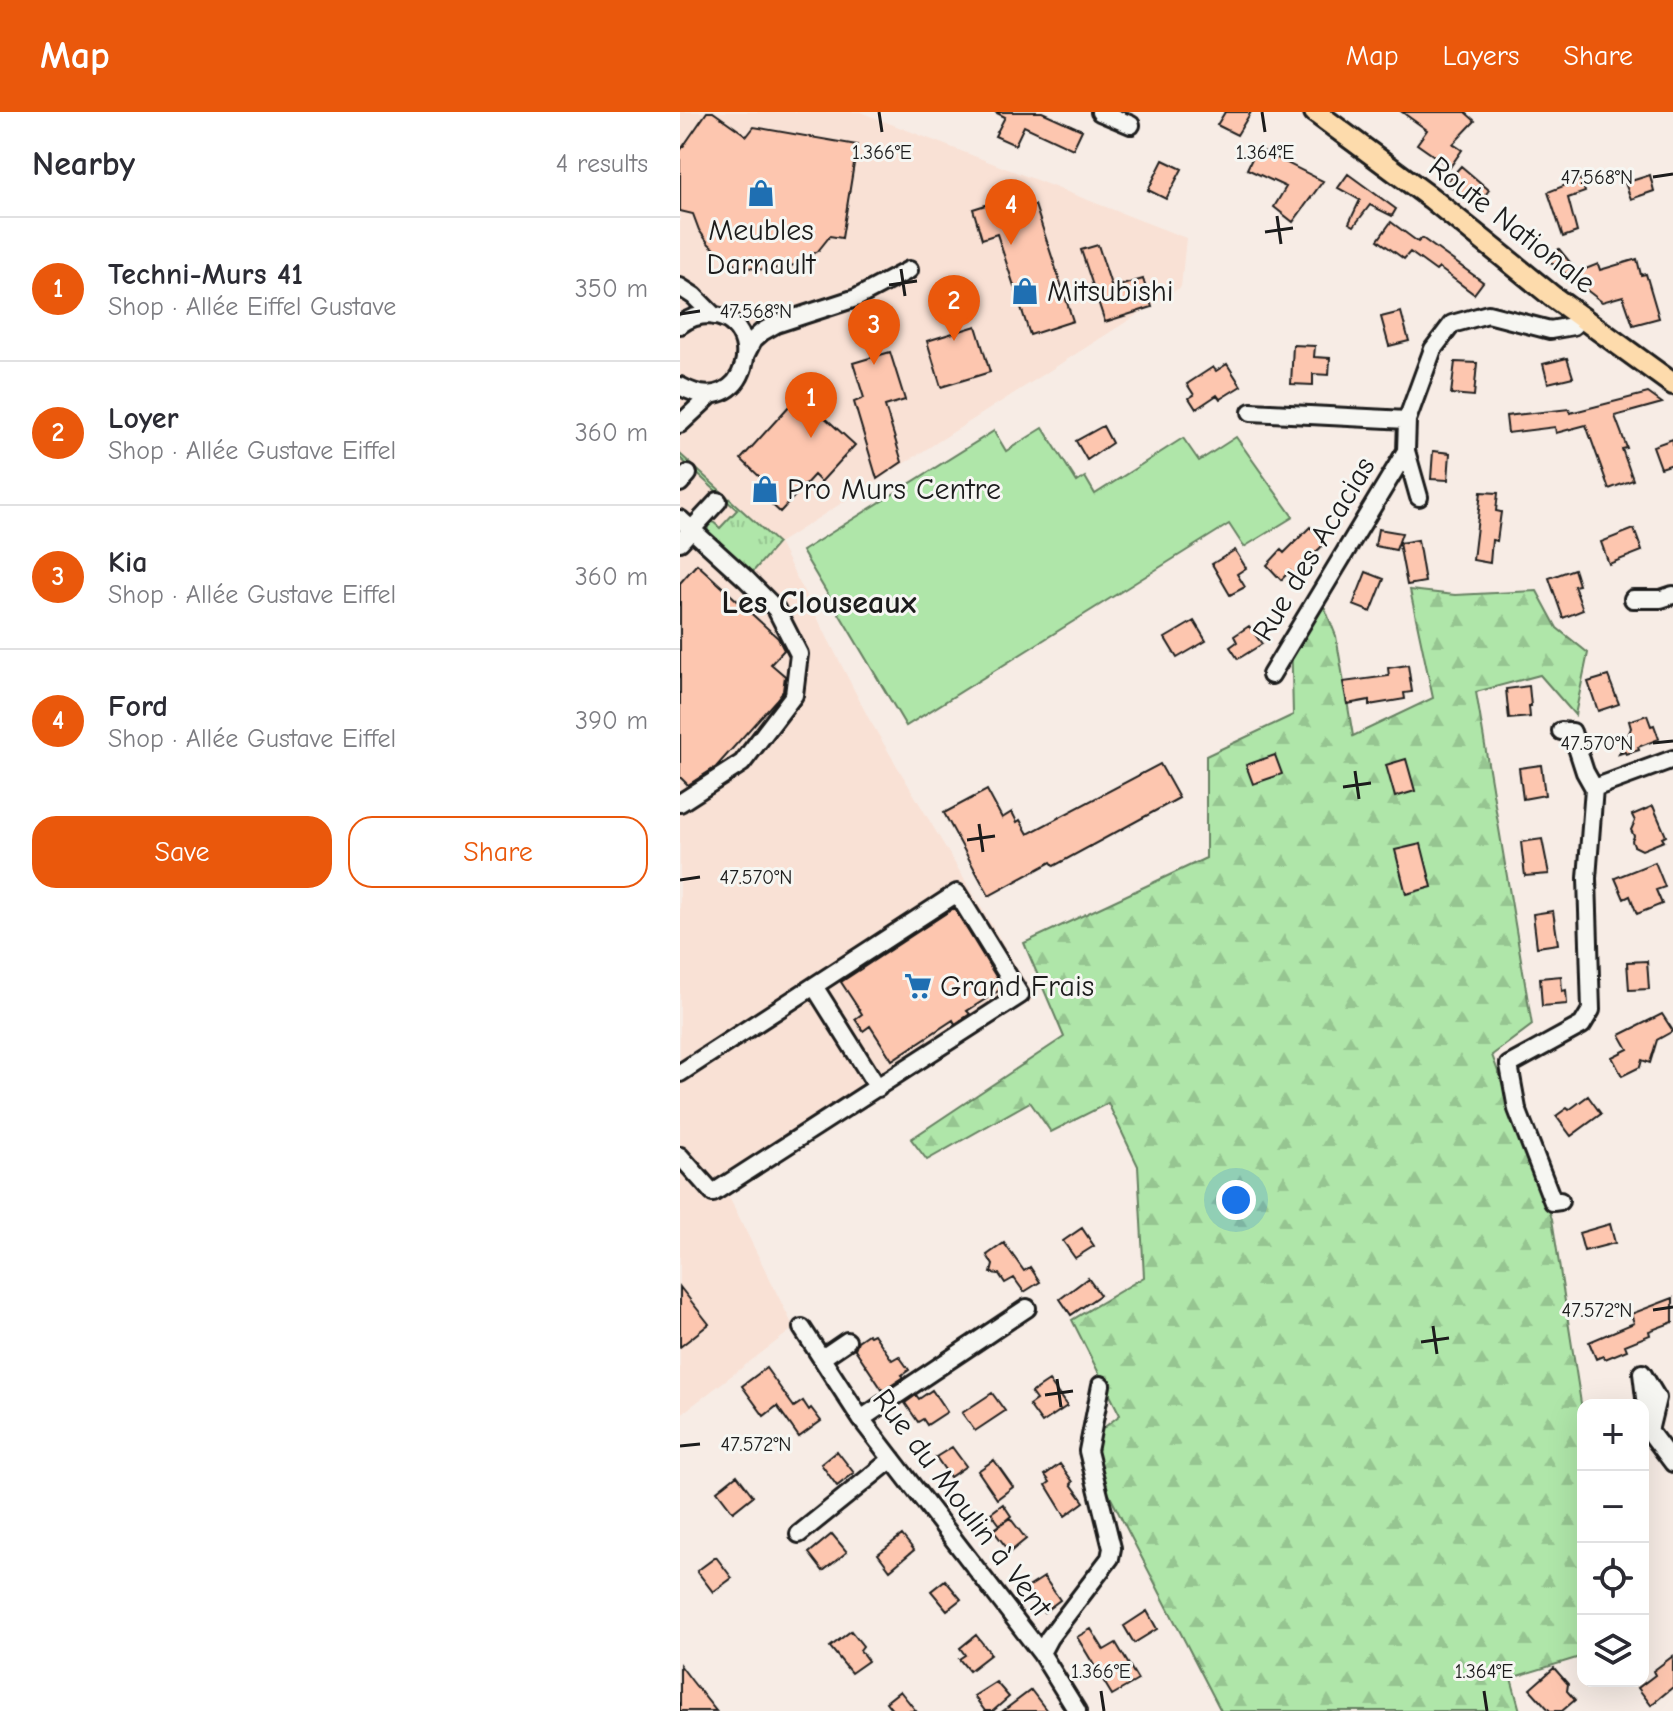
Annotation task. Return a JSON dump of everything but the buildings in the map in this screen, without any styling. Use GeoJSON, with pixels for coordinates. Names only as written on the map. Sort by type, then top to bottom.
{"type":"FeatureCollection","features":[{"type":"Feature","properties":{"kind":"main road","name":"Route Nationale"},"geometry":{"type":"LineString","coordinates":[[1315,112],[1673,384]]}},
{"type":"Feature","properties":{"kind":"street"},"geometry":{"type":"LineString","coordinates":[[1100,112],[1131,125]]}},
{"type":"Feature","properties":{"kind":"street"},"geometry":{"type":"LineString","coordinates":[[746,354],[753,340],[776,324],[856,298],[909,270]]}},
{"type":"Feature","properties":{"kind":"street"},"geometry":{"type":"LineString","coordinates":[[680,287],[714,316],[733,325],[776,324]]}},
{"type":"Feature","properties":{"kind":"street","name":"Rue des Acacias"},"geometry":{"type":"LineString","coordinates":[[1419,497],[1406,451],[1407,420],[1433,349],[1452,324],[1488,314],[1550,330],[1573,326],[1582,317]]}},
{"type":"Feature","properties":{"kind":"street"},"geometry":{"type":"LineString","coordinates":[[680,325],[700,315],[714,316]]}},
{"type":"Feature","properties":{"kind":"street"},"geometry":{"type":"LineString","coordinates":[[680,386],[694,394],[711,395],[723,392],[740,377],[746,354],[742,338],[733,325]]}},
{"type":"Feature","properties":{"kind":"street"},"geometry":{"type":"LineString","coordinates":[[680,424],[711,395]]}},
{"type":"Feature","properties":{"kind":"street"},"geometry":{"type":"LineString","coordinates":[[1251,412],[1407,420]]}},
{"type":"Feature","properties":{"kind":"street","name":"Rue des Acacias"},"geometry":{"type":"LineString","coordinates":[[1271,675],[1406,451]]}},
{"type":"Feature","properties":{"kind":"street"},"geometry":{"type":"LineString","coordinates":[[680,542],[686,524],[718,501]]}},
{"type":"Feature","properties":{"kind":"street"},"geometry":{"type":"LineString","coordinates":[[680,803],[742,763],[794,695],[799,654],[776,609],[686,524]]}},
{"type":"Feature","properties":{"kind":"street"},"geometry":{"type":"LineString","coordinates":[[1633,599],[1661,599],[1673,595]]}},
{"type":"Feature","properties":{"kind":"street"},"geometry":{"type":"LineString","coordinates":[[1560,1201],[1553,1202],[1517,1109],[1509,1065],[1582,1025],[1591,1010],[1587,878],[1594,788],[1585,772],[1572,732],[1561,731]]}},
{"type":"Feature","properties":{"kind":"street"},"geometry":{"type":"LineString","coordinates":[[1594,788],[1673,759]]}},
{"type":"Feature","properties":{"kind":"street"},"geometry":{"type":"LineString","coordinates":[[680,1073],[957,893],[1020,995],[713,1193],[680,1156]]}},
{"type":"Feature","properties":{"kind":"street"},"geometry":{"type":"LineString","coordinates":[[814,986],[878,1088]]}},
{"type":"Feature","properties":{"kind":"street"},"geometry":{"type":"LineString","coordinates":[[861,1419],[1027,1308]]}},
{"type":"Feature","properties":{"kind":"street","name":"Rue du Moulin à Vent"},"geometry":{"type":"LineString","coordinates":[[802,1328],[861,1419],[1041,1653],[1077,1711]]}},
{"type":"Feature","properties":{"kind":"street"},"geometry":{"type":"LineString","coordinates":[[822,1358],[847,1341]]}},
{"type":"Feature","properties":{"kind":"street"},"geometry":{"type":"LineString","coordinates":[[1041,1653],[1110,1558],[1112,1548],[1088,1451],[1101,1385]]}},
{"type":"Feature","properties":{"kind":"street"},"geometry":{"type":"LineString","coordinates":[[1649,1431],[1673,1463]]}},
{"type":"Feature","properties":{"kind":"street"},"geometry":{"type":"LineString","coordinates":[[799,1534],[892,1459]]}},
{"type":"Feature","properties":{"kind":"shaded area"},"geometry":{"type":"Polygon","coordinates":[[[680,112],[860,112],[1186,238],[1181,287],[779,543],[869,719],[1035,998],[728,1195],[794,1328],[680,1415],[680,112]]]}},
{"type":"Feature","properties":{"kind":"green space"},"geometry":{"type":"Polygon","coordinates":[[[1043,428],[1077,482],[1085,477],[1095,494],[1183,438],[1199,461],[1236,437],[1293,517],[1244,547],[1229,524],[906,726],[802,551],[994,431],[1006,451],[1043,428]]]}},
{"type":"Feature","properties":{"kind":"green space"},"geometry":{"type":"Polygon","coordinates":[[[680,454],[778,543],[751,574],[708,531],[711,520],[720,528],[737,510],[680,458],[680,454]]]}},
{"type":"Feature","properties":{"kind":"green space"},"geometry":{"type":"Polygon","coordinates":[[[1410,590],[1455,595],[1537,591],[1557,628],[1588,653],[1575,715],[1540,675],[1476,692],[1532,1025],[1492,1055],[1552,1219],[1580,1399],[1577,1399],[1577,1658],[1511,1678],[1520,1711],[1221,1711],[1083,1444],[1120,1415],[1072,1320],[1144,1277],[1138,1166],[1108,1103],[1051,1132],[1030,1102],[927,1160],[911,1139],[1064,1037],[1024,943],[1206,858],[1206,756],[1293,715],[1291,628],[1324,606],[1336,636],[1353,736],[1433,698],[1410,590]]]}},
{"type":"Feature","properties":{"kind":"place","name":"Meubles Darnault"},"geometry":{"type":"Point","coordinates":[761,193]}},
{"type":"Feature","properties":{"kind":"place","name":"Ford"},"geometry":{"type":"Point","coordinates":[1011,245]}},
{"type":"Feature","properties":{"kind":"place","name":"Mitsubishi"},"geometry":{"type":"Point","coordinates":[1025,291]}},
{"type":"Feature","properties":{"kind":"place","name":"Loyer"},"geometry":{"type":"Point","coordinates":[954,341]}},
{"type":"Feature","properties":{"kind":"place","name":"Kia"},"geometry":{"type":"Point","coordinates":[874,365]}},
{"type":"Feature","properties":{"kind":"place","name":"Techni-Murs 41"},"geometry":{"type":"Point","coordinates":[811,438]}},
{"type":"Feature","properties":{"kind":"place","name":"Pro Murs Centre"},"geometry":{"type":"Point","coordinates":[765,489]}},
{"type":"Feature","properties":{"kind":"place","name":"Grand Frais"},"geometry":{"type":"Point","coordinates":[918,986]}},
{"type":"Feature","properties":{"kind":"district","name":"Les Clouseaux"},"geometry":{"type":"Point","coordinates":[819,602]}}]}
